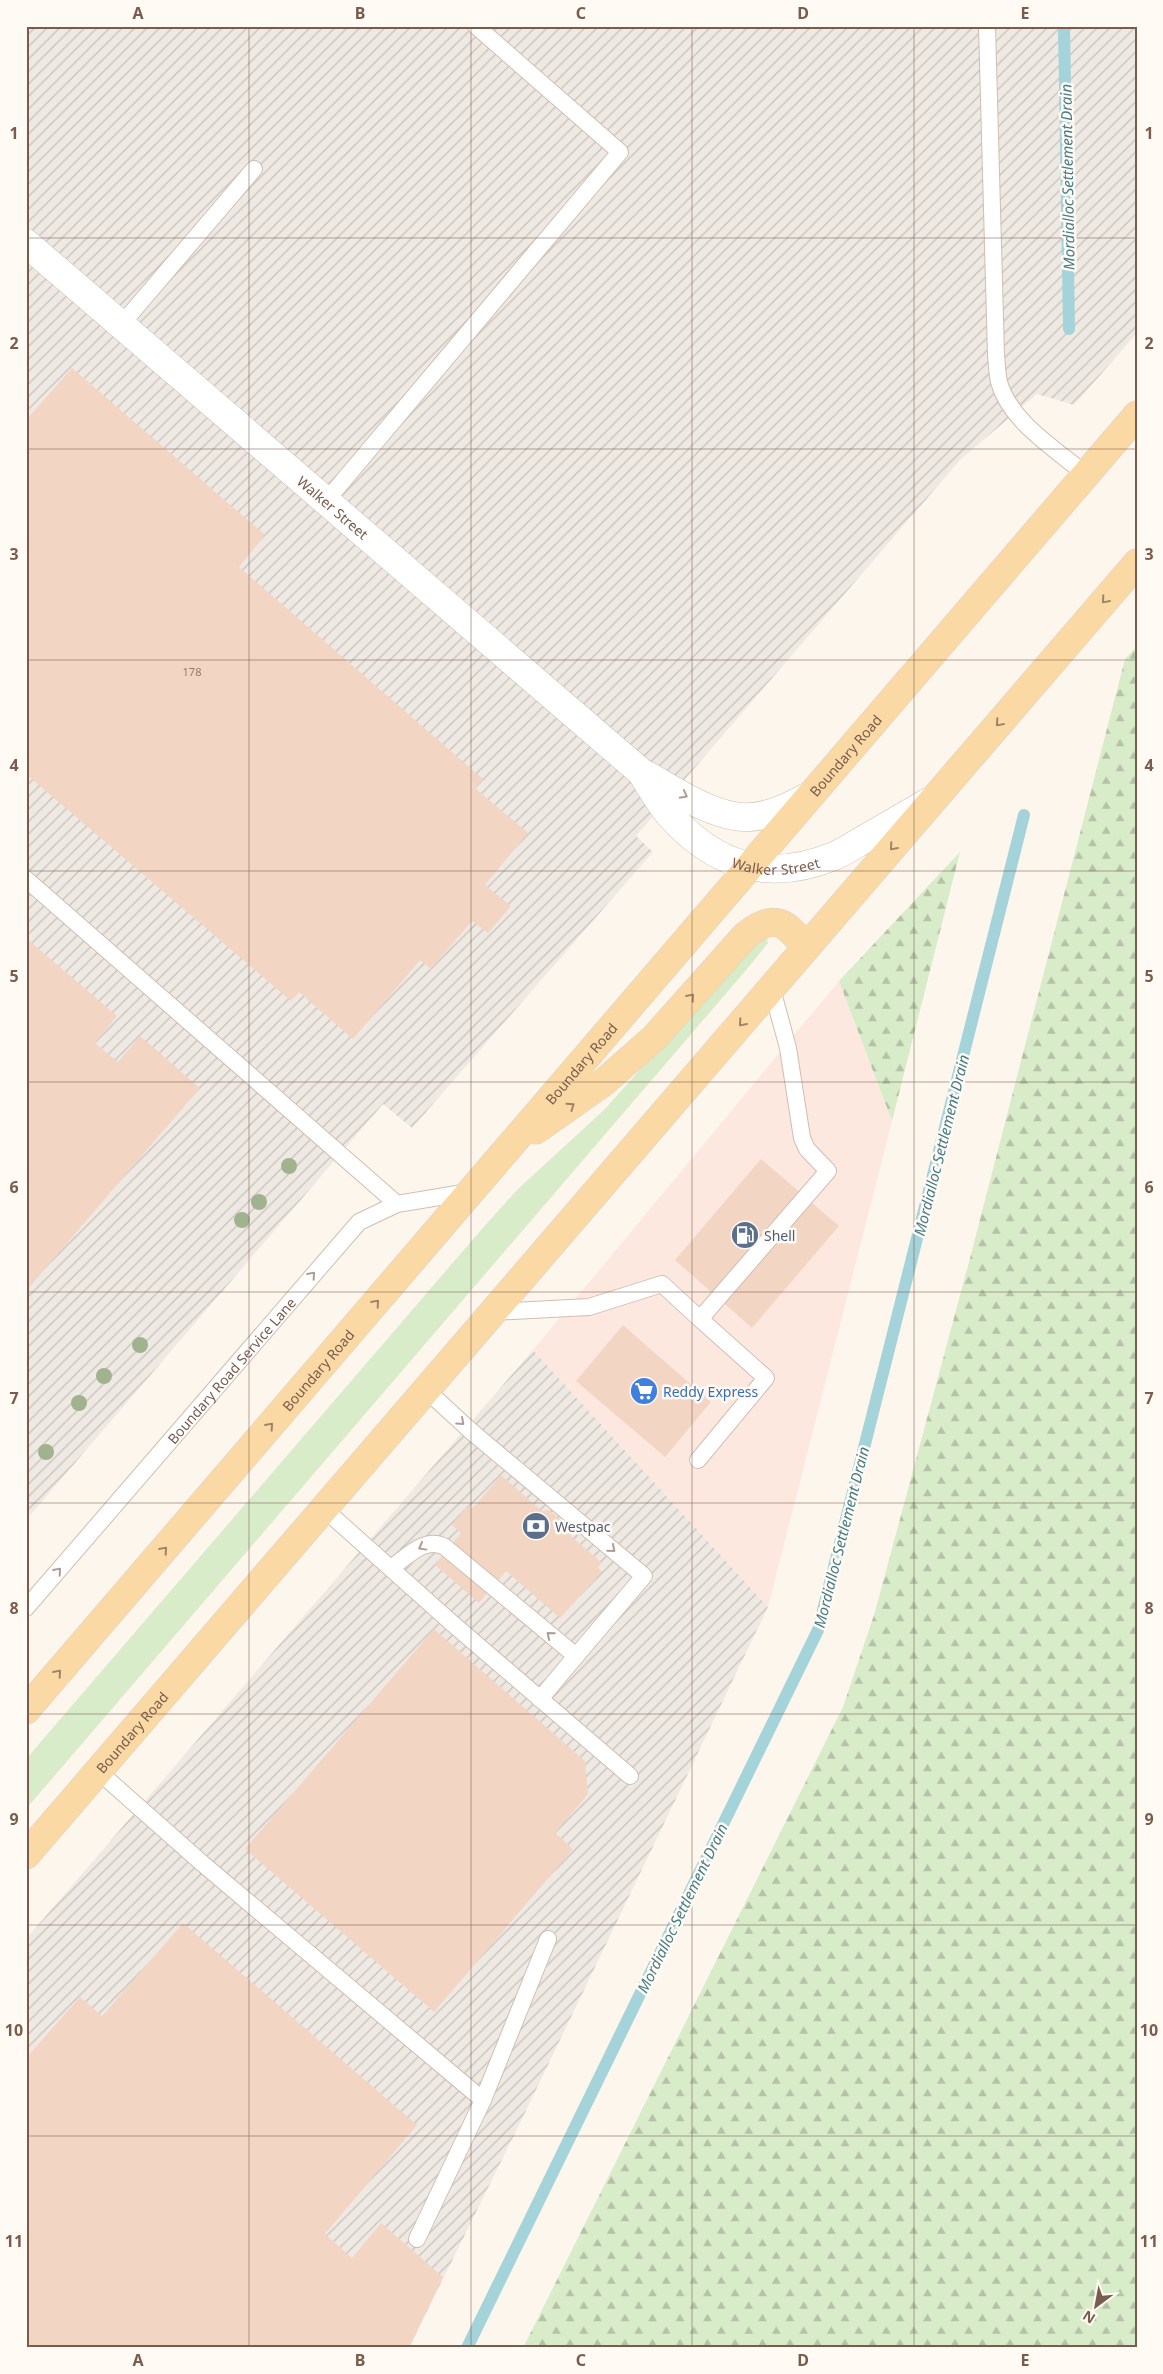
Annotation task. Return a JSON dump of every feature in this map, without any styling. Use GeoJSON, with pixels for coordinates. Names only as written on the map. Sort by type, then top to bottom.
{"type":"FeatureCollection","features":[{"type":"Feature","properties":{"kind":"main road","name":"Boundary Road"},"geometry":{"type":"LineString","coordinates":[[26,1710],[1137,415]]}},
{"type":"Feature","properties":{"kind":"main road","name":"Boundary Road"},"geometry":{"type":"LineString","coordinates":[[26,1855],[1137,563]]}},
{"type":"Feature","properties":{"kind":"main road"},"geometry":{"type":"LineString","coordinates":[[503,1154],[604,1082],[655,1037],[746,935],[760,924],[774,922],[784,925],[793,932],[806,948]]}},
{"type":"Feature","properties":{"kind":"street","name":"Walker Street"},"geometry":{"type":"LineString","coordinates":[[26,243],[641,772],[706,806],[734,816],[757,816],[784,810],[807,798]]}},
{"type":"Feature","properties":{"kind":"street","name":"Walker Street"},"geometry":{"type":"LineString","coordinates":[[641,772],[668,812],[690,834],[715,855],[748,867],[780,869],[803,866],[835,855],[935,799]]}},
{"type":"Feature","properties":{"kind":"lane"},"geometry":{"type":"LineString","coordinates":[[326,500],[620,152],[476,26]]}},
{"type":"Feature","properties":{"kind":"lane"},"geometry":{"type":"LineString","coordinates":[[987,26],[996,355],[999,382],[1007,400],[1017,415],[1086,474]]}},
{"type":"Feature","properties":{"kind":"lane"},"geometry":{"type":"LineString","coordinates":[[121,325],[254,169]]}},
{"type":"Feature","properties":{"kind":"lane"},"geometry":{"type":"LineString","coordinates":[[26,879],[397,1204]]}},
{"type":"Feature","properties":{"kind":"lane"},"geometry":{"type":"LineString","coordinates":[[700,1319],[828,1171],[807,1149],[802,1138],[788,1048],[772,989]]}},
{"type":"Feature","properties":{"kind":"lane","name":"Boundary Road Service Lane"},"geometry":{"type":"LineString","coordinates":[[26,1608],[344,1237],[359,1222],[397,1204],[471,1192]]}},
{"type":"Feature","properties":{"kind":"lane"},"geometry":{"type":"LineString","coordinates":[[492,1312],[588,1307],[662,1284],[766,1378],[698,1460]]}},
{"type":"Feature","properties":{"kind":"lane"},"geometry":{"type":"LineString","coordinates":[[425,1389],[472,1432],[644,1576],[540,1699]]}},
{"type":"Feature","properties":{"kind":"lane"},"geometry":{"type":"LineString","coordinates":[[323,1508],[630,1776]]}},
{"type":"Feature","properties":{"kind":"lane"},"geometry":{"type":"LineString","coordinates":[[391,1568],[424,1544],[438,1543],[446,1547],[576,1656]]}},
{"type":"Feature","properties":{"kind":"lane"},"geometry":{"type":"LineString","coordinates":[[98,1770],[203,1864],[483,2100]]}},
{"type":"Feature","properties":{"kind":"lane"},"geometry":{"type":"LineString","coordinates":[[417,2239],[483,2100],[548,1939]]}},
{"type":"Feature","properties":{"kind":"shaded area"},"geometry":{"type":"Polygon","coordinates":[[[26,26],[1137,26],[1137,333],[1074,405],[1037,394],[960,460],[636,836],[653,852],[412,1128],[383,1104],[26,1520],[26,26]]]}},
{"type":"Feature","properties":{"kind":"shaded area","name":"Shell"},"geometry":{"type":"Polygon","coordinates":[[[839,981],[892,1121],[768,1607],[533,1350],[839,981]]]}},
{"type":"Feature","properties":{"kind":"shaded area"},"geometry":{"type":"Polygon","coordinates":[[[533,1350],[768,1607],[522,2119],[409,2348],[26,2348],[26,1939],[533,1350]]]}},
{"type":"Feature","properties":{"kind":"green space"},"geometry":{"type":"Polygon","coordinates":[[[1137,646],[1137,2348],[523,2348],[843,1707],[875,1612],[969,1262],[1125,659],[1137,646]]]}},
{"type":"Feature","properties":{"kind":"green space"},"geometry":{"type":"Polygon","coordinates":[[[960,852],[892,1121],[839,981],[960,852]]]}},
{"type":"Feature","properties":{"kind":"green space"},"geometry":{"type":"Polygon","coordinates":[[[763,938],[767,939],[768,943],[747,969],[26,1809],[26,1759],[481,1230],[518,1189],[605,1109],[724,975],[763,938]]]}},
{"type":"Feature","properties":{"kind":"building"},"geometry":{"type":"Polygon","coordinates":[[[72,368],[265,535],[239,567],[483,779],[475,788],[528,833],[485,885],[511,906],[488,933],[472,921],[431,969],[420,960],[353,1039],[299,992],[291,1001],[26,774],[26,420],[72,368]]]}},
{"type":"Feature","properties":{"kind":"building"},"geometry":{"type":"Polygon","coordinates":[[[26,938],[117,1016],[95,1043],[118,1062],[140,1036],[200,1088],[26,1291],[26,938]]]}},
{"type":"Feature","properties":{"kind":"building"},"geometry":{"type":"Polygon","coordinates":[[[761,1159],[839,1226],[752,1328],[675,1260],[761,1159]]]}},
{"type":"Feature","properties":{"kind":"building","name":"Reddy Express"},"geometry":{"type":"Polygon","coordinates":[[[623,1325],[711,1402],[665,1457],[576,1381],[623,1325]]]}},
{"type":"Feature","properties":{"kind":"building"},"geometry":{"type":"Polygon","coordinates":[[[501,1475],[542,1511],[549,1510],[571,1529],[571,1536],[602,1563],[598,1567],[602,1572],[560,1618],[506,1571],[479,1603],[435,1565],[461,1533],[452,1525],[466,1508],[474,1507],[501,1475]]]}},
{"type":"Feature","properties":{"kind":"building"},"geometry":{"type":"Polygon","coordinates":[[[434,1629],[585,1761],[588,1794],[555,1833],[573,1849],[434,2012],[245,1849],[434,1629]]]}},
{"type":"Feature","properties":{"kind":"building"},"geometry":{"type":"Polygon","coordinates":[[[183,1923],[417,2125],[325,2234],[352,2258],[381,2223],[443,2277],[409,2348],[31,2348],[26,2343],[26,2058],[80,1997],[102,2016],[183,1923]]]}},
{"type":"Feature","properties":{"kind":"waterway","name":"Mordialloc Settlement Drain"},"geometry":{"type":"LineString","coordinates":[[1064,26],[1069,329]]}},
{"type":"Feature","properties":{"kind":"waterway","name":"Mordialloc Settlement Drain"},"geometry":{"type":"LineString","coordinates":[[467,2348],[818,1630],[1024,815]]}},
{"type":"Feature","properties":{"kind":"place","name":"Shell"},"geometry":{"type":"Point","coordinates":[745,1235]}},
{"type":"Feature","properties":{"kind":"place","name":"Reddy Express"},"geometry":{"type":"Point","coordinates":[644,1391]}},
{"type":"Feature","properties":{"kind":"place","name":"Westpac"},"geometry":{"type":"Point","coordinates":[536,1526]}}]}
